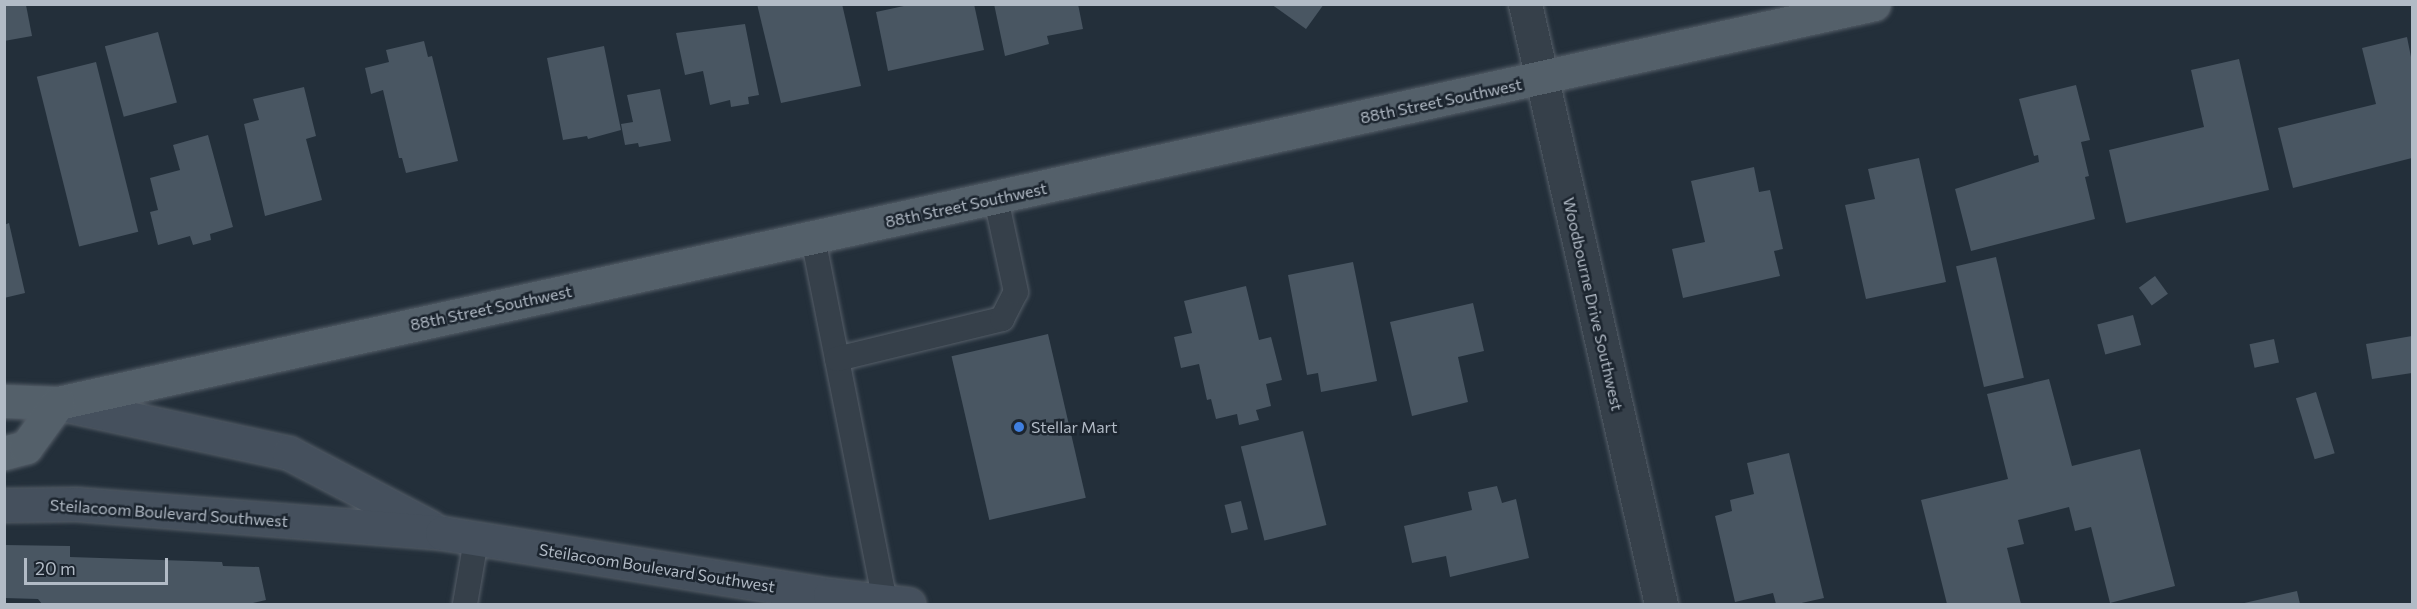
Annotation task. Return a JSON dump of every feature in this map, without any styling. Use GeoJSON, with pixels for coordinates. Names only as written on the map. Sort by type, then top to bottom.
{"type":"FeatureCollection","features":[{"type":"Feature","properties":{"kind":"main road","name":"88th Street Southwest"},"geometry":{"type":"LineString","coordinates":[[58,403],[996,199],[1874,4]]}},
{"type":"Feature","properties":{"kind":"main road","name":"Steilacoom Boulevard Southwest"},"geometry":{"type":"LineString","coordinates":[[4,401],[58,403],[289,453],[442,533]]}},
{"type":"Feature","properties":{"kind":"main road"},"geometry":{"type":"LineString","coordinates":[[4,453],[26,447],[58,403]]}},
{"type":"Feature","properties":{"kind":"main road","name":"Steilacoom Boulevard Southwest"},"geometry":{"type":"LineString","coordinates":[[4,505],[76,504],[442,533],[896,603]]}},
{"type":"Feature","properties":{"kind":"street","name":"Woodbourne Drive Southwest"},"geometry":{"type":"LineString","coordinates":[[1525,4],[1661,604]]}},
{"type":"Feature","properties":{"kind":"lane"},"geometry":{"type":"LineString","coordinates":[[837,359],[1002,319],[1016,292],[996,199]]}},
{"type":"Feature","properties":{"kind":"lane"},"geometry":{"type":"LineString","coordinates":[[813,238],[837,359],[896,603]]}},
{"type":"Feature","properties":{"kind":"lane"},"geometry":{"type":"LineString","coordinates":[[465,604],[476,540]]}},
{"type":"Feature","properties":{"kind":"building"},"geometry":{"type":"Polygon","coordinates":[[[757,4],[842,4],[861,86],[781,103],[757,4]]]}},
{"type":"Feature","properties":{"kind":"building"},"geometry":{"type":"Polygon","coordinates":[[[913,4],[974,4],[984,50],[888,71],[876,12],[913,4]]]}},
{"type":"Feature","properties":{"kind":"building"},"geometry":{"type":"Polygon","coordinates":[[[994,4],[1078,4],[1083,29],[1047,36],[1049,44],[1005,56],[994,4]]]}},
{"type":"Feature","properties":{"kind":"building"},"geometry":{"type":"Polygon","coordinates":[[[1271,4],[1324,4],[1306,29],[1271,4]]]}},
{"type":"Feature","properties":{"kind":"building"},"geometry":{"type":"Polygon","coordinates":[[[4,5],[26,5],[32,36],[4,41],[4,5]]]}},
{"type":"Feature","properties":{"kind":"building"},"geometry":{"type":"Polygon","coordinates":[[[745,24],[759,95],[748,97],[749,104],[731,107],[730,100],[710,105],[703,71],[685,75],[676,33],[745,24]]]}},
{"type":"Feature","properties":{"kind":"building"},"geometry":{"type":"Polygon","coordinates":[[[158,32],[177,103],[124,117],[105,46],[158,32]]]}},
{"type":"Feature","properties":{"kind":"building"},"geometry":{"type":"Polygon","coordinates":[[[2407,37],[2412,62],[2412,158],[2293,188],[2278,128],[2376,104],[2362,48],[2407,37]]]}},
{"type":"Feature","properties":{"kind":"building"},"geometry":{"type":"Polygon","coordinates":[[[424,41],[428,57],[432,56],[458,161],[406,173],[402,158],[399,158],[383,90],[371,94],[365,68],[389,62],[386,50],[424,41]]]}},
{"type":"Feature","properties":{"kind":"building"},"geometry":{"type":"Polygon","coordinates":[[[604,46],[621,130],[588,139],[587,136],[563,140],[547,58],[604,46]]]}},
{"type":"Feature","properties":{"kind":"building"},"geometry":{"type":"Polygon","coordinates":[[[2239,59],[2269,190],[2126,223],[2109,150],[2204,127],[2191,70],[2239,59]]]}},
{"type":"Feature","properties":{"kind":"building"},"geometry":{"type":"Polygon","coordinates":[[[96,62],[138,232],[79,247],[37,77],[96,62]]]}},
{"type":"Feature","properties":{"kind":"building"},"geometry":{"type":"Polygon","coordinates":[[[2076,85],[2090,140],[2081,142],[2089,176],[2085,177],[2095,219],[1971,251],[1955,189],[2039,162],[2038,155],[2034,156],[2019,99],[2076,85]]]}},
{"type":"Feature","properties":{"kind":"building"},"geometry":{"type":"Polygon","coordinates":[[[304,87],[316,136],[306,139],[322,200],[265,216],[244,124],[259,120],[253,99],[304,87]]]}},
{"type":"Feature","properties":{"kind":"building"},"geometry":{"type":"Polygon","coordinates":[[[660,89],[671,141],[639,147],[638,143],[625,145],[621,124],[633,122],[627,95],[660,89]]]}},
{"type":"Feature","properties":{"kind":"building"},"geometry":{"type":"Polygon","coordinates":[[[208,135],[233,227],[210,234],[211,240],[193,245],[190,236],[158,245],[150,212],[158,210],[150,178],[180,170],[173,145],[208,135]]]}},
{"type":"Feature","properties":{"kind":"building"},"geometry":{"type":"Polygon","coordinates":[[[1919,158],[1946,282],[1866,299],[1845,205],[1875,199],[1868,169],[1919,158]]]}},
{"type":"Feature","properties":{"kind":"building"},"geometry":{"type":"Polygon","coordinates":[[[1754,167],[1759,192],[1770,190],[1783,249],[1774,251],[1780,276],[1683,298],[1672,249],[1705,242],[1691,181],[1754,167]]]}},
{"type":"Feature","properties":{"kind":"building"},"geometry":{"type":"Polygon","coordinates":[[[9,223],[25,293],[4,298],[4,225],[9,223]]]}},
{"type":"Feature","properties":{"kind":"building"},"geometry":{"type":"Polygon","coordinates":[[[1996,257],[2024,378],[1984,387],[1956,266],[1996,257]]]}},
{"type":"Feature","properties":{"kind":"building"},"geometry":{"type":"Polygon","coordinates":[[[1353,262],[1377,381],[1321,392],[1318,373],[1307,375],[1288,275],[1353,262]]]}},
{"type":"Feature","properties":{"kind":"building"},"geometry":{"type":"Polygon","coordinates":[[[2155,276],[2168,294],[2152,306],[2139,288],[2155,276]]]}},
{"type":"Feature","properties":{"kind":"building"},"geometry":{"type":"Polygon","coordinates":[[[1246,286],[1259,340],[1271,337],[1282,380],[1266,384],[1271,406],[1256,410],[1259,420],[1239,425],[1237,414],[1216,419],[1211,399],[1207,400],[1199,364],[1181,368],[1174,337],[1192,333],[1184,301],[1246,286]]]}},
{"type":"Feature","properties":{"kind":"building"},"geometry":{"type":"Polygon","coordinates":[[[1473,303],[1484,351],[1458,357],[1468,402],[1412,416],[1390,322],[1473,303]]]}},
{"type":"Feature","properties":{"kind":"building"},"geometry":{"type":"Polygon","coordinates":[[[2133,315],[2141,345],[2105,355],[2097,325],[2133,315]]]}},
{"type":"Feature","properties":{"kind":"building","name":"Stellar Mart"},"geometry":{"type":"Polygon","coordinates":[[[1048,334],[1086,498],[989,520],[952,356],[1048,334]]]}},
{"type":"Feature","properties":{"kind":"building"},"geometry":{"type":"Polygon","coordinates":[[[2412,336],[2412,373],[2372,379],[2366,344],[2412,336]]]}},
{"type":"Feature","properties":{"kind":"building"},"geometry":{"type":"Polygon","coordinates":[[[2274,339],[2279,362],[2255,368],[2250,344],[2274,339]]]}},
{"type":"Feature","properties":{"kind":"building"},"geometry":{"type":"Polygon","coordinates":[[[2049,379],[2072,466],[2140,449],[2175,586],[2110,603],[2091,527],[2075,531],[2069,507],[2018,520],[2024,544],[2007,548],[2021,604],[1947,604],[1921,500],[2008,479],[1987,394],[2049,379]]]}},
{"type":"Feature","properties":{"kind":"building"},"geometry":{"type":"Polygon","coordinates":[[[2316,392],[2335,453],[2315,459],[2296,398],[2316,392]]]}},
{"type":"Feature","properties":{"kind":"building"},"geometry":{"type":"Polygon","coordinates":[[[1303,431],[1326,525],[1264,541],[1241,446],[1303,431]]]}},
{"type":"Feature","properties":{"kind":"building"},"geometry":{"type":"Polygon","coordinates":[[[1789,453],[1824,598],[1797,604],[1776,604],[1773,593],[1735,602],[1715,516],[1732,511],[1730,500],[1754,494],[1747,463],[1789,453]]]}},
{"type":"Feature","properties":{"kind":"building"},"geometry":{"type":"Polygon","coordinates":[[[1497,486],[1502,503],[1516,499],[1529,558],[1450,577],[1446,556],[1412,563],[1404,526],[1472,510],[1468,492],[1497,486]]]}},
{"type":"Feature","properties":{"kind":"building"},"geometry":{"type":"Polygon","coordinates":[[[1241,501],[1248,529],[1232,533],[1225,505],[1241,501]]]}},
{"type":"Feature","properties":{"kind":"building"},"geometry":{"type":"Polygon","coordinates":[[[4,545],[70,546],[70,557],[222,562],[223,566],[259,567],[266,600],[249,604],[42,604],[38,599],[4,598],[4,545]]]}},
{"type":"Feature","properties":{"kind":"building"},"geometry":{"type":"Polygon","coordinates":[[[2297,591],[2300,604],[2240,604],[2297,591]]]}},
{"type":"Feature","properties":{"kind":"place","name":"Stellar Mart"},"geometry":{"type":"Point","coordinates":[1019,427]}}]}
